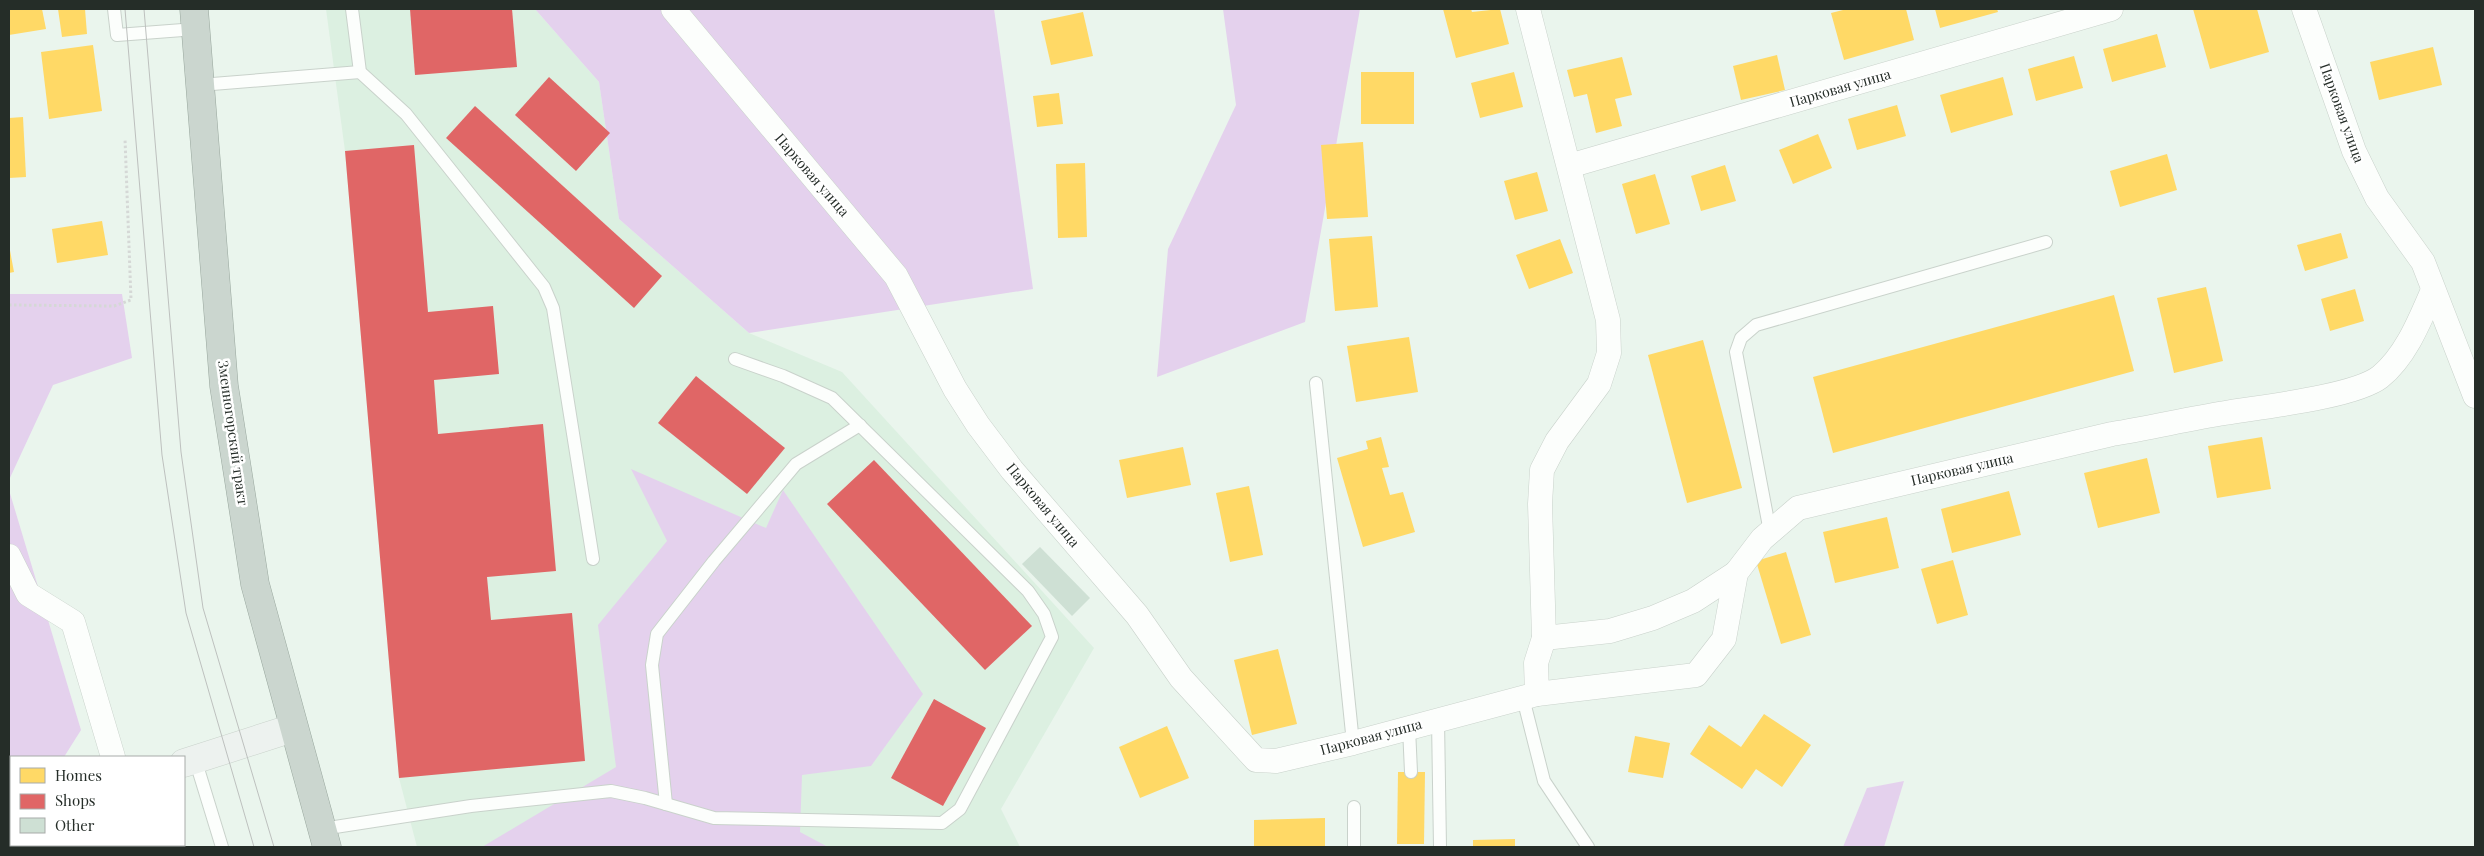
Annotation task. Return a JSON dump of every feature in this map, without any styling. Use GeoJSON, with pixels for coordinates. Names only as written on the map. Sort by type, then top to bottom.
{"type":"FeatureCollection","features":[{"type":"Feature","properties":{"kind":"highway","name":"Змеиногорский тракт"},"geometry":{"type":"LineString","coordinates":[[195,19],[226,395],[255,584],[293,728],[325,838]]}},
{"type":"Feature","properties":{"kind":"street","name":"Парковая улица"},"geometry":{"type":"LineString","coordinates":[[674,9],[896,276],[955,388],[978,425],[1012,470],[1137,615],[1181,678],[1256,760],[1276,761],[1353,743],[1530,696],[1696,675],[1724,640],[1736,573],[1762,538],[1798,508],[2112,434],[2164,426],[2348,390],[2379,377],[2399,354],[2416,328],[2433,290]]}},
{"type":"Feature","properties":{"kind":"street"},"geometry":{"type":"LineString","coordinates":[[1528,9],[1608,320],[1609,353],[1598,384],[1557,441],[1542,470],[1540,504],[1544,638],[1536,663],[1530,696]]}},
{"type":"Feature","properties":{"kind":"street","name":"Парковая улица"},"geometry":{"type":"LineString","coordinates":[[1569,166],[2111,9]]}},
{"type":"Feature","properties":{"kind":"street","name":"Парковая улица"},"geometry":{"type":"LineString","coordinates":[[2304,9],[2354,151],[2377,198],[2423,262],[2475,396]]}},
{"type":"Feature","properties":{"kind":"street"},"geometry":{"type":"LineString","coordinates":[[9,556],[28,594],[73,622],[113,756]]}},
{"type":"Feature","properties":{"kind":"street"},"geometry":{"type":"LineString","coordinates":[[1544,638],[1610,631],[1653,618],[1693,602],[1736,573]]}},
{"type":"Feature","properties":{"kind":"street"},"geometry":{"type":"LineString","coordinates":[[189,761],[293,728]]}},
{"type":"Feature","properties":{"kind":"lane"},"geometry":{"type":"LineString","coordinates":[[114,9],[117,35],[195,19]]}},
{"type":"Feature","properties":{"kind":"lane"},"geometry":{"type":"LineString","coordinates":[[352,9],[360,72],[406,114],[544,287],[553,308],[593,559]]}},
{"type":"Feature","properties":{"kind":"lane"},"geometry":{"type":"LineString","coordinates":[[200,86],[360,72]]}},
{"type":"Feature","properties":{"kind":"lane"},"geometry":{"type":"LineString","coordinates":[[1770,532],[1736,352],[1741,338],[1756,325],[2046,242]]}},
{"type":"Feature","properties":{"kind":"lane"},"geometry":{"type":"LineString","coordinates":[[325,838],[471,806],[611,792],[666,804],[714,818],[942,823],[960,809],[1052,637],[1044,614],[1028,591],[832,398],[783,376],[735,359]]}},
{"type":"Feature","properties":{"kind":"lane"},"geometry":{"type":"LineString","coordinates":[[1316,383],[1353,743]]}},
{"type":"Feature","properties":{"kind":"lane"},"geometry":{"type":"LineString","coordinates":[[666,804],[652,665],[656,634],[714,561],[796,464],[860,425]]}},
{"type":"Feature","properties":{"kind":"lane"},"geometry":{"type":"LineString","coordinates":[[1530,696],[1544,781],[1588,847]]}},
{"type":"Feature","properties":{"kind":"lane"},"geometry":{"type":"LineString","coordinates":[[1438,720],[1440,847]]}},
{"type":"Feature","properties":{"kind":"lane"},"geometry":{"type":"LineString","coordinates":[[1409,728],[1411,772]]}},
{"type":"Feature","properties":{"kind":"lane"},"geometry":{"type":"LineString","coordinates":[[189,761],[222,847]]}},
{"type":"Feature","properties":{"kind":"lane"},"geometry":{"type":"LineString","coordinates":[[1354,807],[1354,847]]}},
{"type":"Feature","properties":{"kind":"path"},"geometry":{"type":"LineString","coordinates":[[9,305],[114,306],[131,300],[125,139]]}},
{"type":"Feature","properties":{"kind":"shaded area"},"geometry":{"type":"Polygon","coordinates":[[[326,9],[535,9],[599,82],[619,219],[749,333],[842,372],[1094,648],[1001,809],[1020,847],[417,847],[399,778],[345,151],[326,9]]]}},
{"type":"Feature","properties":{"kind":"shaded area"},"geometry":{"type":"Polygon","coordinates":[[[535,9],[994,9],[1033,289],[749,333],[619,219],[599,82],[535,9]]]}},
{"type":"Feature","properties":{"kind":"shaded area"},"geometry":{"type":"Polygon","coordinates":[[[1223,9],[1360,9],[1305,322],[1157,377],[1168,249],[1236,105],[1223,9]]]}},
{"type":"Feature","properties":{"kind":"shaded area"},"geometry":{"type":"Polygon","coordinates":[[[9,294],[122,294],[132,358],[53,385],[9,480],[9,294]]]}},
{"type":"Feature","properties":{"kind":"shaded area"},"geometry":{"type":"Polygon","coordinates":[[[631,469],[766,528],[783,490],[923,694],[871,766],[802,775],[800,832],[828,847],[482,847],[616,767],[598,625],[667,541],[631,469]]]}},
{"type":"Feature","properties":{"kind":"shaded area"},"geometry":{"type":"Polygon","coordinates":[[[9,490],[81,730],[65,756],[10,756],[9,791],[9,490]]]}},
{"type":"Feature","properties":{"kind":"shaded area"},"geometry":{"type":"Polygon","coordinates":[[[1904,781],[1884,847],[1843,847],[1867,788],[1904,781]]]}},
{"type":"Feature","properties":{"kind":"building: Homes"},"geometry":{"type":"Polygon","coordinates":[[[9,9],[42,9],[46,29],[9,35],[9,9]]]}},
{"type":"Feature","properties":{"kind":"building: Homes"},"geometry":{"type":"Polygon","coordinates":[[[58,9],[85,9],[87,34],[62,37],[58,9]]]}},
{"type":"Feature","properties":{"kind":"building: Homes"},"geometry":{"type":"Polygon","coordinates":[[[1443,9],[1471,9],[1472,12],[1500,9],[1509,44],[1456,58],[1443,9]]]}},
{"type":"Feature","properties":{"kind":"building: Homes"},"geometry":{"type":"Polygon","coordinates":[[[1847,9],[1906,9],[1914,40],[1844,60],[1831,13],[1847,9]]]}},
{"type":"Feature","properties":{"kind":"building: Homes"},"geometry":{"type":"Polygon","coordinates":[[[1935,9],[1997,9],[1998,12],[1940,28],[1935,9]]]}},
{"type":"Feature","properties":{"kind":"building: Homes"},"geometry":{"type":"Polygon","coordinates":[[[2193,9],[2257,9],[2269,52],[2210,69],[2193,9]]]}},
{"type":"Feature","properties":{"kind":"building: Homes"},"geometry":{"type":"Polygon","coordinates":[[[1083,12],[1093,56],[1051,65],[1041,21],[1083,12]]]}},
{"type":"Feature","properties":{"kind":"building: Homes"},"geometry":{"type":"Polygon","coordinates":[[[2157,34],[2166,67],[2112,82],[2103,49],[2157,34]]]}},
{"type":"Feature","properties":{"kind":"building: Homes"},"geometry":{"type":"Polygon","coordinates":[[[93,45],[102,111],[49,119],[41,52],[93,45]]]}},
{"type":"Feature","properties":{"kind":"building: Homes"},"geometry":{"type":"Polygon","coordinates":[[[2433,47],[2442,85],[2379,100],[2370,62],[2433,47]]]}},
{"type":"Feature","properties":{"kind":"building: Homes"},"geometry":{"type":"Polygon","coordinates":[[[1777,55],[1785,90],[1741,100],[1733,66],[1777,55]]]}},
{"type":"Feature","properties":{"kind":"building: Homes"},"geometry":{"type":"Polygon","coordinates":[[[2074,56],[2083,88],[2036,101],[2028,69],[2074,56]]]}},
{"type":"Feature","properties":{"kind":"building: Homes"},"geometry":{"type":"Polygon","coordinates":[[[1622,57],[1632,95],[1615,99],[1622,126],[1596,133],[1587,94],[1574,97],[1567,70],[1622,57]]]}},
{"type":"Feature","properties":{"kind":"building: Homes"},"geometry":{"type":"Polygon","coordinates":[[[1361,72],[1414,72],[1414,124],[1361,124],[1361,72]]]}},
{"type":"Feature","properties":{"kind":"building: Homes"},"geometry":{"type":"Polygon","coordinates":[[[1514,72],[1523,107],[1480,118],[1471,83],[1514,72]]]}},
{"type":"Feature","properties":{"kind":"building: Homes"},"geometry":{"type":"Polygon","coordinates":[[[2003,77],[2013,115],[1951,133],[1940,95],[2003,77]]]}},
{"type":"Feature","properties":{"kind":"building: Homes"},"geometry":{"type":"Polygon","coordinates":[[[1059,93],[1063,124],[1037,127],[1033,96],[1059,93]]]}},
{"type":"Feature","properties":{"kind":"building: Homes"},"geometry":{"type":"Polygon","coordinates":[[[1897,105],[1906,136],[1857,150],[1848,119],[1897,105]]]}},
{"type":"Feature","properties":{"kind":"building: Homes"},"geometry":{"type":"Polygon","coordinates":[[[23,117],[26,177],[9,178],[9,118],[23,117]]]}},
{"type":"Feature","properties":{"kind":"building: Homes"},"geometry":{"type":"Polygon","coordinates":[[[1818,134],[1832,168],[1793,184],[1779,150],[1818,134]]]}},
{"type":"Feature","properties":{"kind":"building: Homes"},"geometry":{"type":"Polygon","coordinates":[[[1363,142],[1368,217],[1327,219],[1321,145],[1363,142]]]}},
{"type":"Feature","properties":{"kind":"building: Homes"},"geometry":{"type":"Polygon","coordinates":[[[2167,154],[2177,190],[2120,207],[2110,171],[2167,154]]]}},
{"type":"Feature","properties":{"kind":"building: Homes"},"geometry":{"type":"Polygon","coordinates":[[[1085,163],[1087,237],[1058,238],[1056,164],[1085,163]]]}},
{"type":"Feature","properties":{"kind":"building: Homes"},"geometry":{"type":"Polygon","coordinates":[[[1725,165],[1736,201],[1701,211],[1691,176],[1725,165]]]}},
{"type":"Feature","properties":{"kind":"building: Homes"},"geometry":{"type":"Polygon","coordinates":[[[1537,172],[1548,211],[1515,220],[1504,181],[1537,172]]]}},
{"type":"Feature","properties":{"kind":"building: Homes"},"geometry":{"type":"Polygon","coordinates":[[[1655,174],[1670,224],[1636,234],[1622,184],[1655,174]]]}},
{"type":"Feature","properties":{"kind":"building: Homes"},"geometry":{"type":"Polygon","coordinates":[[[102,221],[108,255],[57,263],[52,229],[102,221]]]}},
{"type":"Feature","properties":{"kind":"building: Homes"},"geometry":{"type":"Polygon","coordinates":[[[2341,233],[2348,258],[2305,271],[2297,245],[2341,233]]]}},
{"type":"Feature","properties":{"kind":"building: Homes"},"geometry":{"type":"Polygon","coordinates":[[[1372,236],[1378,307],[1335,311],[1329,239],[1372,236]]]}},
{"type":"Feature","properties":{"kind":"building: Homes"},"geometry":{"type":"Polygon","coordinates":[[[1560,239],[1573,273],[1529,289],[1516,255],[1560,239]]]}},
{"type":"Feature","properties":{"kind":"building: Homes"},"geometry":{"type":"Polygon","coordinates":[[[9,245],[14,272],[9,273],[9,245]]]}},
{"type":"Feature","properties":{"kind":"building: Homes"},"geometry":{"type":"Polygon","coordinates":[[[2206,287],[2223,361],[2174,373],[2157,298],[2206,287]]]}},
{"type":"Feature","properties":{"kind":"building: Homes"},"geometry":{"type":"Polygon","coordinates":[[[2355,289],[2364,321],[2330,331],[2321,299],[2355,289]]]}},
{"type":"Feature","properties":{"kind":"building: Homes"},"geometry":{"type":"Polygon","coordinates":[[[2114,295],[2134,371],[1833,453],[1813,377],[2114,295]]]}},
{"type":"Feature","properties":{"kind":"building: Homes"},"geometry":{"type":"Polygon","coordinates":[[[1409,337],[1418,392],[1356,402],[1347,346],[1409,337]]]}},
{"type":"Feature","properties":{"kind":"building: Homes"},"geometry":{"type":"Polygon","coordinates":[[[1703,340],[1742,488],[1687,503],[1648,355],[1703,340]]]}},
{"type":"Feature","properties":{"kind":"building: Homes"},"geometry":{"type":"Polygon","coordinates":[[[1381,437],[1389,467],[1382,468],[1390,495],[1403,492],[1415,532],[1363,547],[1337,458],[1368,449],[1366,441],[1381,437]]]}},
{"type":"Feature","properties":{"kind":"building: Homes"},"geometry":{"type":"Polygon","coordinates":[[[2262,437],[2271,489],[2217,498],[2208,446],[2262,437]]]}},
{"type":"Feature","properties":{"kind":"building: Homes"},"geometry":{"type":"Polygon","coordinates":[[[1183,447],[1191,485],[1127,498],[1119,460],[1183,447]]]}},
{"type":"Feature","properties":{"kind":"building: Homes"},"geometry":{"type":"Polygon","coordinates":[[[2147,458],[2160,513],[2098,528],[2084,473],[2147,458]]]}},
{"type":"Feature","properties":{"kind":"building: Homes"},"geometry":{"type":"Polygon","coordinates":[[[1249,486],[1263,555],[1230,562],[1216,493],[1249,486]]]}},
{"type":"Feature","properties":{"kind":"building: Homes"},"geometry":{"type":"Polygon","coordinates":[[[2009,491],[2021,535],[1952,553],[1941,509],[2009,491]]]}},
{"type":"Feature","properties":{"kind":"building: Homes"},"geometry":{"type":"Polygon","coordinates":[[[1887,517],[1899,568],[1835,583],[1823,532],[1887,517]]]}},
{"type":"Feature","properties":{"kind":"building: Homes"},"geometry":{"type":"Polygon","coordinates":[[[1786,552],[1811,635],[1781,644],[1756,561],[1786,552]]]}},
{"type":"Feature","properties":{"kind":"building: Homes"},"geometry":{"type":"Polygon","coordinates":[[[1953,560],[1968,615],[1937,624],[1921,569],[1953,560]]]}},
{"type":"Feature","properties":{"kind":"building: Homes"},"geometry":{"type":"Polygon","coordinates":[[[1278,649],[1297,724],[1252,735],[1234,660],[1278,649]]]}},
{"type":"Feature","properties":{"kind":"building: Homes"},"geometry":{"type":"Polygon","coordinates":[[[1764,714],[1811,745],[1782,787],[1756,769],[1742,789],[1690,754],[1709,725],[1741,747],[1764,714]]]}},
{"type":"Feature","properties":{"kind":"building: Homes"},"geometry":{"type":"Polygon","coordinates":[[[1167,726],[1189,778],[1140,798],[1119,747],[1167,726]]]}},
{"type":"Feature","properties":{"kind":"building: Homes"},"geometry":{"type":"Polygon","coordinates":[[[1635,736],[1670,743],[1663,778],[1628,772],[1635,736]]]}},
{"type":"Feature","properties":{"kind":"building: Homes"},"geometry":{"type":"Polygon","coordinates":[[[1398,772],[1425,772],[1424,844],[1397,844],[1398,772]]]}},
{"type":"Feature","properties":{"kind":"building: Homes"},"geometry":{"type":"Polygon","coordinates":[[[1325,818],[1325,847],[1254,847],[1254,820],[1325,818]]]}},
{"type":"Feature","properties":{"kind":"building: Homes"},"geometry":{"type":"Polygon","coordinates":[[[1515,839],[1515,847],[1473,847],[1473,840],[1515,839]]]}},
{"type":"Feature","properties":{"kind":"building: Shops"},"geometry":{"type":"Polygon","coordinates":[[[410,9],[512,9],[517,67],[415,75],[410,9]]]}},
{"type":"Feature","properties":{"kind":"building: Shops"},"geometry":{"type":"Polygon","coordinates":[[[549,77],[610,133],[576,171],[515,115],[549,77]]]}},
{"type":"Feature","properties":{"kind":"building: Shops"},"geometry":{"type":"Polygon","coordinates":[[[475,106],[662,276],[634,308],[446,138],[475,106]]]}},
{"type":"Feature","properties":{"kind":"building: Shops"},"geometry":{"type":"Polygon","coordinates":[[[414,145],[428,312],[493,306],[499,374],[434,380],[438,434],[543,424],[556,571],[487,577],[491,620],[572,613],[585,761],[399,778],[345,151],[414,145]]]}},
{"type":"Feature","properties":{"kind":"building: Shops"},"geometry":{"type":"Polygon","coordinates":[[[696,376],[785,448],[747,494],[658,423],[696,376]]]}},
{"type":"Feature","properties":{"kind":"building: Shops"},"geometry":{"type":"Polygon","coordinates":[[[874,460],[1032,626],[985,670],[827,504],[874,460]]]}},
{"type":"Feature","properties":{"kind":"building: Shops"},"geometry":{"type":"Polygon","coordinates":[[[934,699],[986,728],[943,806],[891,778],[934,699]]]}},
{"type":"Feature","properties":{"kind":"building: Other"},"geometry":{"type":"Polygon","coordinates":[[[1040,547],[1090,598],[1072,616],[1022,564],[1040,547]]]}},
{"type":"Feature","properties":{"kind":"tram line"},"geometry":{"type":"LineString","coordinates":[[125,9],[162,455],[186,613],[254,847]]}},
{"type":"Feature","properties":{"kind":"tram line"},"geometry":{"type":"LineString","coordinates":[[144,9],[181,452],[203,608],[274,847]]}}]}
